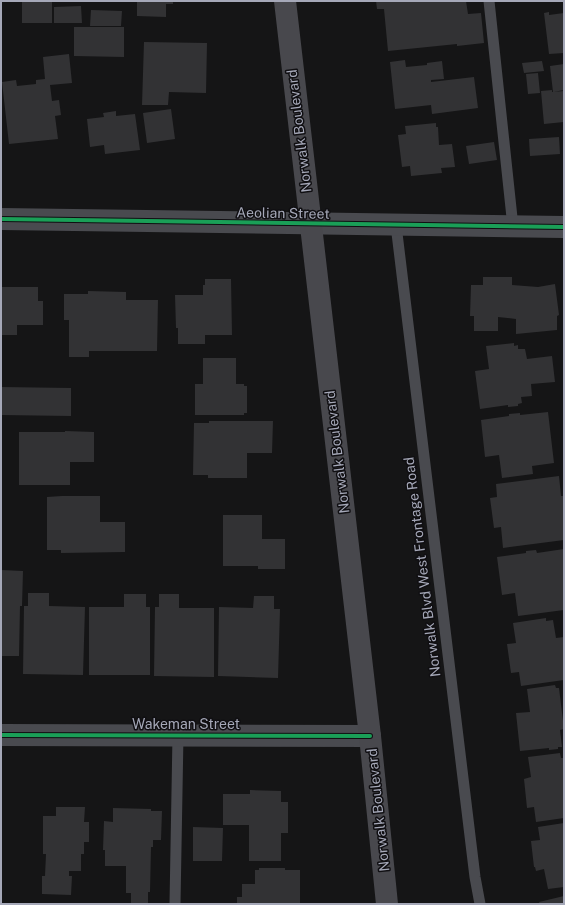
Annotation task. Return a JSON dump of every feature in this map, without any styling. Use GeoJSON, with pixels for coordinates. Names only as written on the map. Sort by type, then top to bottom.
{"type":"FeatureCollection","features":[{"type":"Feature","properties":{"kind":"main road","name":"Norwalk Boulevard"},"geometry":{"type":"LineString","coordinates":[[284,1],[370,736],[387,904]]}},
{"type":"Feature","properties":{"kind":"street","name":"Aeolian Street"},"geometry":{"type":"LineString","coordinates":[[1,219],[396,226],[564,227]]}},
{"type":"Feature","properties":{"kind":"street","name":"Wakeman Street"},"geometry":{"type":"LineString","coordinates":[[1,735],[370,736]]}},
{"type":"Feature","properties":{"kind":"lane"},"geometry":{"type":"LineString","coordinates":[[489,1],[513,227]]}},
{"type":"Feature","properties":{"kind":"lane","name":"Norwalk Blvd West Frontage Road"},"geometry":{"type":"LineString","coordinates":[[396,226],[475,877],[480,904]]}},
{"type":"Feature","properties":{"kind":"lane"},"geometry":{"type":"LineString","coordinates":[[175,904],[178,735]]}},
{"type":"Feature","properties":{"kind":"building"},"geometry":{"type":"Polygon","coordinates":[[[22,1],[52,1],[52,23],[22,23],[22,1]]]}},
{"type":"Feature","properties":{"kind":"building"},"geometry":{"type":"Polygon","coordinates":[[[137,1],[173,1],[173,4],[166,4],[166,17],[137,16],[137,1]]]}},
{"type":"Feature","properties":{"kind":"building"},"geometry":{"type":"Polygon","coordinates":[[[376,1],[466,1],[468,14],[481,13],[484,43],[457,46],[457,44],[388,51],[384,9],[377,9],[376,1]]]}},
{"type":"Feature","properties":{"kind":"building"},"geometry":{"type":"Polygon","coordinates":[[[81,6],[82,23],[54,23],[54,7],[81,6]]]}},
{"type":"Feature","properties":{"kind":"building"},"geometry":{"type":"Polygon","coordinates":[[[91,10],[122,11],[121,26],[90,26],[91,10]]]}},
{"type":"Feature","properties":{"kind":"building"},"geometry":{"type":"Polygon","coordinates":[[[549,12],[549,15],[564,13],[564,53],[549,54],[544,13],[549,12]]]}},
{"type":"Feature","properties":{"kind":"building"},"geometry":{"type":"Polygon","coordinates":[[[74,27],[124,27],[124,57],[74,56],[74,27]]]}},
{"type":"Feature","properties":{"kind":"building"},"geometry":{"type":"Polygon","coordinates":[[[144,42],[207,43],[206,93],[169,92],[168,105],[142,105],[144,42]]]}},
{"type":"Feature","properties":{"kind":"building"},"geometry":{"type":"Polygon","coordinates":[[[69,54],[72,83],[50,85],[52,101],[59,100],[61,115],[55,116],[58,139],[9,144],[2,82],[16,80],[17,86],[36,84],[36,80],[45,79],[43,57],[69,54]]]}},
{"type":"Feature","properties":{"kind":"building"},"geometry":{"type":"Polygon","coordinates":[[[405,60],[406,67],[427,65],[427,63],[442,61],[444,79],[431,80],[431,82],[474,77],[478,108],[432,114],[431,105],[395,109],[390,62],[405,60]]]}},
{"type":"Feature","properties":{"kind":"building"},"geometry":{"type":"Polygon","coordinates":[[[542,61],[544,71],[524,73],[522,63],[542,61]]]}},
{"type":"Feature","properties":{"kind":"building"},"geometry":{"type":"Polygon","coordinates":[[[564,64],[564,90],[553,92],[550,66],[564,64]]]}},
{"type":"Feature","properties":{"kind":"building"},"geometry":{"type":"Polygon","coordinates":[[[538,73],[540,93],[528,94],[526,74],[538,73]]]}},
{"type":"Feature","properties":{"kind":"building"},"geometry":{"type":"Polygon","coordinates":[[[552,90],[552,92],[564,91],[564,122],[544,124],[541,91],[552,90]]]}},
{"type":"Feature","properties":{"kind":"building"},"geometry":{"type":"Polygon","coordinates":[[[171,109],[175,139],[147,143],[143,113],[171,109]]]}},
{"type":"Feature","properties":{"kind":"building"},"geometry":{"type":"Polygon","coordinates":[[[116,111],[116,116],[135,114],[140,150],[105,154],[104,145],[90,147],[87,119],[104,117],[103,113],[116,111]]]}},
{"type":"Feature","properties":{"kind":"building"},"geometry":{"type":"Polygon","coordinates":[[[436,123],[436,127],[438,127],[439,145],[452,144],[455,167],[441,168],[442,173],[411,176],[410,166],[402,167],[398,135],[406,134],[405,126],[436,123]]]}},
{"type":"Feature","properties":{"kind":"building"},"geometry":{"type":"Polygon","coordinates":[[[559,137],[560,154],[530,156],[529,139],[559,137]]]}},
{"type":"Feature","properties":{"kind":"building"},"geometry":{"type":"Polygon","coordinates":[[[494,142],[497,160],[469,164],[466,146],[494,142]]]}},
{"type":"Feature","properties":{"kind":"building"},"geometry":{"type":"Polygon","coordinates":[[[483,277],[512,277],[512,285],[538,287],[555,284],[559,315],[557,316],[557,330],[516,334],[516,319],[498,317],[498,331],[474,331],[474,316],[470,316],[471,285],[483,285],[483,277]]]}},
{"type":"Feature","properties":{"kind":"building"},"geometry":{"type":"Polygon","coordinates":[[[205,279],[231,279],[232,335],[205,335],[205,344],[178,344],[175,295],[203,295],[203,285],[205,285],[205,279]]]}},
{"type":"Feature","properties":{"kind":"building"},"geometry":{"type":"Polygon","coordinates":[[[1,287],[38,287],[38,301],[43,301],[43,325],[17,325],[17,335],[1,335],[1,287]]]}},
{"type":"Feature","properties":{"kind":"building"},"geometry":{"type":"Polygon","coordinates":[[[88,291],[126,292],[126,300],[158,300],[157,351],[89,351],[89,357],[69,357],[69,320],[64,320],[64,294],[88,294],[88,291]]]}},
{"type":"Feature","properties":{"kind":"building"},"geometry":{"type":"Polygon","coordinates":[[[514,343],[514,346],[518,345],[518,349],[525,349],[527,359],[552,356],[555,382],[531,384],[532,396],[521,397],[522,403],[518,404],[518,406],[508,407],[508,405],[480,409],[475,371],[489,369],[486,346],[514,343]]]}},
{"type":"Feature","properties":{"kind":"building"},"geometry":{"type":"Polygon","coordinates":[[[203,358],[236,358],[236,384],[244,384],[244,386],[247,386],[247,413],[244,413],[244,415],[195,415],[195,384],[203,384],[203,358]]]}},
{"type":"Feature","properties":{"kind":"building"},"geometry":{"type":"Polygon","coordinates":[[[1,387],[71,388],[71,416],[1,415],[1,387]]]}},
{"type":"Feature","properties":{"kind":"building"},"geometry":{"type":"Polygon","coordinates":[[[548,412],[554,463],[532,466],[533,474],[502,478],[499,455],[485,457],[481,420],[509,416],[509,414],[520,413],[520,415],[548,412]]]}},
{"type":"Feature","properties":{"kind":"building"},"geometry":{"type":"Polygon","coordinates":[[[209,421],[273,421],[272,453],[247,453],[247,478],[208,478],[208,475],[193,475],[194,423],[209,423],[209,421]]]}},
{"type":"Feature","properties":{"kind":"building"},"geometry":{"type":"Polygon","coordinates":[[[19,432],[94,432],[94,462],[70,462],[70,485],[19,485],[19,432]]]}},
{"type":"Feature","properties":{"kind":"building"},"geometry":{"type":"Polygon","coordinates":[[[559,476],[561,496],[564,496],[564,540],[503,548],[501,527],[494,528],[490,498],[497,497],[496,484],[559,476]]]}},
{"type":"Feature","properties":{"kind":"building"},"geometry":{"type":"Polygon","coordinates":[[[100,496],[100,522],[125,522],[125,552],[61,553],[61,550],[47,550],[47,497],[100,496]]]}},
{"type":"Feature","properties":{"kind":"building"},"geometry":{"type":"Polygon","coordinates":[[[223,515],[262,515],[262,539],[285,539],[285,569],[258,569],[258,566],[223,566],[223,515]]]}},
{"type":"Feature","properties":{"kind":"building"},"geometry":{"type":"Polygon","coordinates":[[[564,549],[564,610],[518,616],[515,593],[502,595],[497,557],[526,553],[526,551],[536,550],[537,553],[564,549]]]}},
{"type":"Feature","properties":{"kind":"building"},"geometry":{"type":"Polygon","coordinates":[[[1,570],[23,571],[22,606],[20,606],[19,656],[1,656],[1,570]]]}},
{"type":"Feature","properties":{"kind":"building"},"geometry":{"type":"Polygon","coordinates":[[[28,593],[49,593],[49,606],[85,607],[83,675],[23,674],[24,606],[28,606],[28,593]]]}},
{"type":"Feature","properties":{"kind":"building"},"geometry":{"type":"Polygon","coordinates":[[[124,594],[146,594],[146,607],[150,607],[150,675],[89,675],[89,607],[124,607],[124,594]]]}},
{"type":"Feature","properties":{"kind":"building"},"geometry":{"type":"Polygon","coordinates":[[[159,594],[179,594],[179,608],[214,608],[214,677],[154,676],[155,607],[159,607],[159,594]]]}},
{"type":"Feature","properties":{"kind":"building"},"geometry":{"type":"Polygon","coordinates":[[[254,596],[274,596],[274,609],[280,609],[278,678],[218,676],[219,607],[253,608],[254,596]]]}},
{"type":"Feature","properties":{"kind":"building"},"geometry":{"type":"Polygon","coordinates":[[[546,618],[546,621],[553,620],[556,638],[564,637],[564,680],[521,686],[519,672],[511,673],[507,644],[516,643],[513,623],[546,618]]]}},
{"type":"Feature","properties":{"kind":"building"},"geometry":{"type":"Polygon","coordinates":[[[555,685],[556,688],[559,688],[564,729],[560,730],[562,747],[549,750],[549,748],[520,751],[516,713],[530,712],[527,689],[555,685]]]}},
{"type":"Feature","properties":{"kind":"building"},"geometry":{"type":"Polygon","coordinates":[[[560,753],[561,758],[564,758],[564,818],[536,822],[534,807],[527,808],[524,779],[531,777],[528,757],[560,753]]]}},
{"type":"Feature","properties":{"kind":"building"},"geometry":{"type":"Polygon","coordinates":[[[250,790],[281,791],[281,802],[288,802],[288,833],[281,833],[281,861],[249,861],[249,825],[223,825],[223,794],[250,794],[250,790]]]}},
{"type":"Feature","properties":{"kind":"building"},"geometry":{"type":"Polygon","coordinates":[[[56,807],[85,807],[84,822],[89,822],[89,842],[84,842],[84,854],[81,854],[81,871],[69,871],[69,876],[72,876],[71,895],[42,894],[42,876],[45,876],[46,854],[43,854],[43,816],[56,816],[56,807]]]}},
{"type":"Feature","properties":{"kind":"building"},"geometry":{"type":"Polygon","coordinates":[[[113,808],[151,809],[151,811],[162,811],[161,840],[153,840],[153,847],[151,847],[150,892],[148,892],[148,904],[131,904],[131,893],[126,893],[126,866],[105,866],[105,850],[103,850],[104,821],[113,822],[113,808]]]}},
{"type":"Feature","properties":{"kind":"building"},"geometry":{"type":"Polygon","coordinates":[[[564,823],[564,887],[548,889],[544,869],[536,871],[534,867],[531,841],[540,840],[538,827],[564,823]]]}},
{"type":"Feature","properties":{"kind":"building"},"geometry":{"type":"Polygon","coordinates":[[[193,827],[223,828],[222,861],[193,861],[193,827]]]}},
{"type":"Feature","properties":{"kind":"building"},"geometry":{"type":"Polygon","coordinates":[[[259,868],[285,868],[285,870],[300,870],[300,904],[237,904],[237,897],[242,897],[242,884],[255,884],[255,870],[259,870],[259,868]]]}},
{"type":"Feature","properties":{"kind":"building"},"geometry":{"type":"Polygon","coordinates":[[[564,896],[564,904],[540,904],[539,902],[564,896]]]}},
{"type":"Feature","properties":{"kind":"cycle path"},"geometry":{"type":"LineString","coordinates":[[1,219],[564,227]]}},
{"type":"Feature","properties":{"kind":"cycle path"},"geometry":{"type":"LineString","coordinates":[[1,735],[370,736]]}}]}
